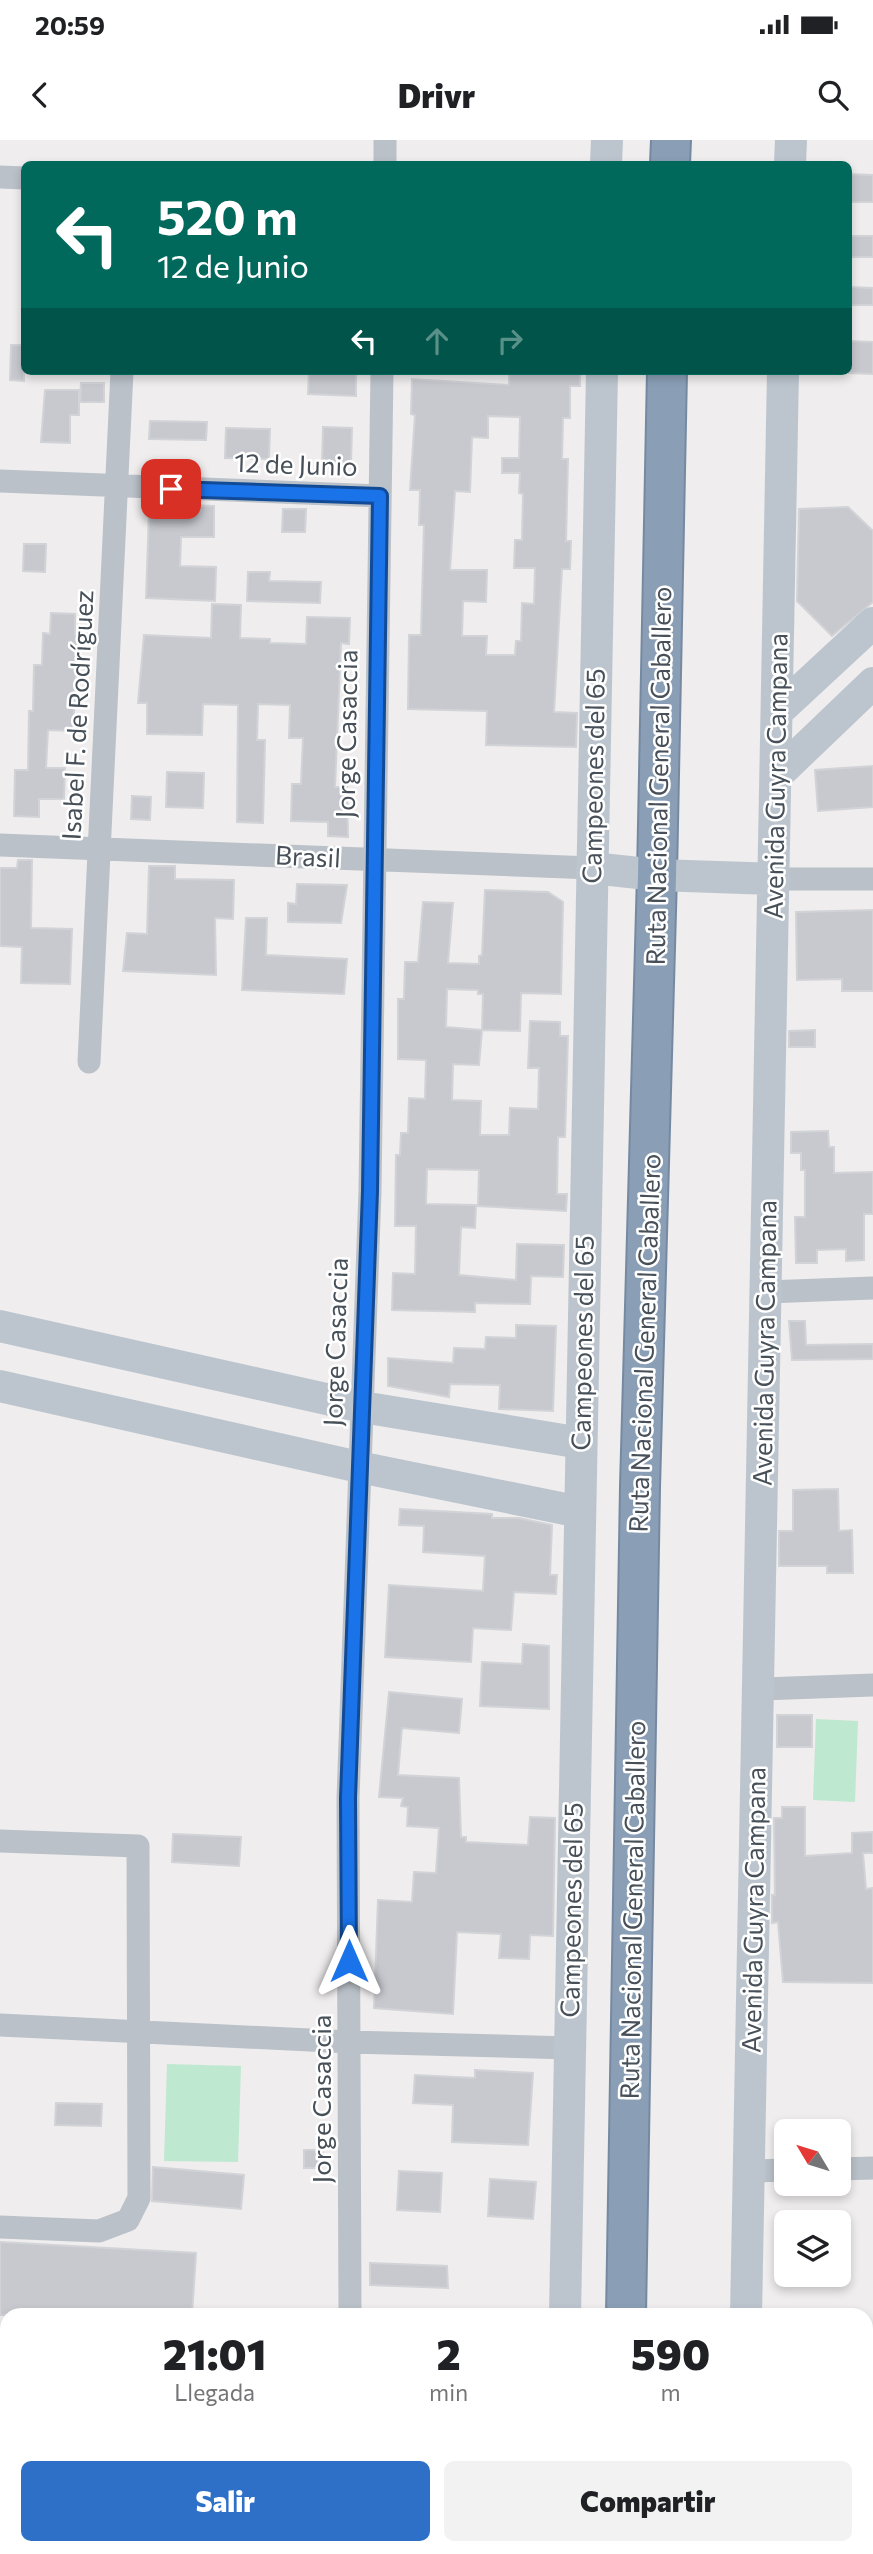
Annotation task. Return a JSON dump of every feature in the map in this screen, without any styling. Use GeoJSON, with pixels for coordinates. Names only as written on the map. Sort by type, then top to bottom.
{"type":"FeatureCollection","features":[{"type":"Feature","properties":{"kind":"highway"},"geometry":{"type":"LineString","coordinates":[[670,161],[671,140]]}},
{"type":"Feature","properties":{"kind":"highway","name":"Ruta Nacional General Caballero"},"geometry":{"type":"LineString","coordinates":[[626,2308],[640,1488],[657,875],[667,375]]}},
{"type":"Feature","properties":{"kind":"street"},"geometry":{"type":"LineString","coordinates":[[385,140],[385,161]]}},
{"type":"Feature","properties":{"kind":"street"},"geometry":{"type":"LineString","coordinates":[[606,161],[607,140]]}},
{"type":"Feature","properties":{"kind":"street"},"geometry":{"type":"LineString","coordinates":[[790,161],[791,140]]}},
{"type":"Feature","properties":{"kind":"street"},"geometry":{"type":"LineString","coordinates":[[0,177],[21,178]]}},
{"type":"Feature","properties":{"kind":"street","name":"Isabel F. de Rodríguez"},"geometry":{"type":"LineString","coordinates":[[89,1062],[119,487],[122,375]]}},
{"type":"Feature","properties":{"kind":"street","name":"Jorge Casaccia"},"geometry":{"type":"LineString","coordinates":[[350,2308],[348,1798],[370,1191],[382,375]]}},
{"type":"Feature","properties":{"kind":"street","name":"Campeones del 65"},"geometry":{"type":"LineString","coordinates":[[565,2308],[602,375]]}},
{"type":"Feature","properties":{"kind":"street","name":"Avenida Guyra Campana"},"geometry":{"type":"LineString","coordinates":[[746,2308],[783,375]]}},
{"type":"Feature","properties":{"kind":"street","name":"12 de Junio"},"geometry":{"type":"LineString","coordinates":[[0,481],[380,496]]}},
{"type":"Feature","properties":{"kind":"street"},"geometry":{"type":"LineString","coordinates":[[777,712],[873,623]]}},
{"type":"Feature","properties":{"kind":"street"},"geometry":{"type":"LineString","coordinates":[[776,776],[873,683]]}},
{"type":"Feature","properties":{"kind":"street","name":"Brasil"},"geometry":{"type":"LineString","coordinates":[[0,845],[592,868],[657,875],[775,879]]}},
{"type":"Feature","properties":{"kind":"street"},"geometry":{"type":"LineString","coordinates":[[775,879],[873,879]]}},
{"type":"Feature","properties":{"kind":"street"},"geometry":{"type":"LineString","coordinates":[[766,1292],[873,1288]]}},
{"type":"Feature","properties":{"kind":"street"},"geometry":{"type":"LineString","coordinates":[[0,1326],[362,1407],[581,1443]]}},
{"type":"Feature","properties":{"kind":"street"},"geometry":{"type":"LineString","coordinates":[[0,1386],[359,1467],[580,1512]]}},
{"type":"Feature","properties":{"kind":"street"},"geometry":{"type":"LineString","coordinates":[[759,1689],[873,1685]]}},
{"type":"Feature","properties":{"kind":"street"},"geometry":{"type":"LineString","coordinates":[[0,1842],[138,1846],[140,2032],[139,2198],[128,2220],[99,2231],[0,2227]]}},
{"type":"Feature","properties":{"kind":"street"},"geometry":{"type":"LineString","coordinates":[[0,2025],[350,2042],[570,2048]]}},
{"type":"Feature","properties":{"kind":"street"},"geometry":{"type":"LineString","coordinates":[[851,2169],[873,2168]]}},
{"type":"Feature","properties":{"kind":"street"},"geometry":{"type":"LineString","coordinates":[[749,2171],[774,2170]]}},
{"type":"Feature","properties":{"kind":"green space"},"geometry":{"type":"Polygon","coordinates":[[[816,1719],[858,1721],[855,1802],[813,1800],[816,1719]]]}},
{"type":"Feature","properties":{"kind":"green space"},"geometry":{"type":"Polygon","coordinates":[[[167,2064],[241,2066],[238,2162],[164,2161],[167,2064]]]}},
{"type":"Feature","properties":{"kind":"building"},"geometry":{"type":"Polygon","coordinates":[[[852,174],[873,175],[873,202],[852,202],[852,174]]]}},
{"type":"Feature","properties":{"kind":"building"},"geometry":{"type":"Polygon","coordinates":[[[852,236],[873,236],[873,257],[852,257],[852,236]]]}},
{"type":"Feature","properties":{"kind":"building"},"geometry":{"type":"Polygon","coordinates":[[[852,287],[873,288],[873,305],[852,305],[852,287]]]}},
{"type":"Feature","properties":{"kind":"building"},"geometry":{"type":"Polygon","coordinates":[[[852,341],[873,342],[873,374],[852,373],[852,341]]]}},
{"type":"Feature","properties":{"kind":"building"},"geometry":{"type":"Polygon","coordinates":[[[11,345],[21,345],[21,375],[24,375],[24,381],[10,380],[11,345]]]}},
{"type":"Feature","properties":{"kind":"building"},"geometry":{"type":"Polygon","coordinates":[[[309,375],[356,375],[356,396],[308,394],[309,375]]]}},
{"type":"Feature","properties":{"kind":"building"},"geometry":{"type":"Polygon","coordinates":[[[509,375],[580,375],[580,386],[570,386],[570,418],[563,418],[562,459],[568,459],[566,541],[571,541],[570,569],[562,569],[554,712],[577,713],[576,747],[486,745],[487,711],[408,709],[409,635],[421,635],[424,525],[419,525],[420,490],[410,490],[415,415],[411,414],[412,379],[509,385],[509,375]],[[488,416],[488,438],[472,437],[470,492],[455,491],[450,570],[487,570],[486,602],[463,601],[462,636],[487,636],[486,655],[515,655],[516,641],[521,641],[522,603],[534,604],[535,568],[514,568],[515,540],[522,540],[523,494],[519,493],[520,473],[502,473],[502,458],[519,458],[520,417],[488,416]]]}},
{"type":"Feature","properties":{"kind":"building"},"geometry":{"type":"Polygon","coordinates":[[[81,383],[104,383],[104,402],[80,402],[81,383]]]}},
{"type":"Feature","properties":{"kind":"building"},"geometry":{"type":"Polygon","coordinates":[[[45,390],[79,390],[79,415],[70,415],[70,443],[41,442],[45,390]]]}},
{"type":"Feature","properties":{"kind":"building"},"geometry":{"type":"Polygon","coordinates":[[[150,421],[207,422],[206,440],[149,439],[150,421]]]}},
{"type":"Feature","properties":{"kind":"building"},"geometry":{"type":"Polygon","coordinates":[[[323,427],[352,428],[351,464],[322,464],[323,427]]]}},
{"type":"Feature","properties":{"kind":"building"},"geometry":{"type":"Polygon","coordinates":[[[226,428],[270,429],[269,459],[225,458],[226,428]]]}},
{"type":"Feature","properties":{"kind":"building"},"geometry":{"type":"Polygon","coordinates":[[[183,505],[214,506],[214,537],[181,537],[180,566],[216,567],[215,601],[146,598],[149,512],[183,513],[183,505]]]}},
{"type":"Feature","properties":{"kind":"building"},"geometry":{"type":"Polygon","coordinates":[[[848,507],[873,531],[873,602],[832,636],[797,601],[799,509],[848,507]]]}},
{"type":"Feature","properties":{"kind":"building"},"geometry":{"type":"Polygon","coordinates":[[[283,509],[306,509],[305,532],[282,532],[283,509]]]}},
{"type":"Feature","properties":{"kind":"building"},"geometry":{"type":"Polygon","coordinates":[[[24,544],[46,544],[45,572],[23,571],[24,544]]]}},
{"type":"Feature","properties":{"kind":"building"},"geometry":{"type":"Polygon","coordinates":[[[248,572],[270,572],[269,581],[321,582],[320,603],[247,601],[248,572]]]}},
{"type":"Feature","properties":{"kind":"building"},"geometry":{"type":"Polygon","coordinates":[[[212,604],[241,605],[240,638],[270,639],[270,643],[306,644],[307,617],[350,618],[349,644],[341,643],[335,787],[347,787],[348,837],[328,836],[328,822],[291,821],[292,784],[301,784],[303,738],[289,738],[290,705],[258,704],[257,740],[265,740],[263,823],[237,822],[238,705],[203,704],[202,735],[147,734],[147,703],[138,703],[144,635],[211,638],[212,604]]]}},
{"type":"Feature","properties":{"kind":"building"},"geometry":{"type":"Polygon","coordinates":[[[51,613],[75,614],[75,634],[78,634],[73,731],[48,730],[46,768],[65,768],[64,799],[39,799],[39,817],[14,816],[15,770],[28,770],[29,711],[33,711],[34,665],[42,665],[43,633],[50,634],[51,613]]]}},
{"type":"Feature","properties":{"kind":"building"},"geometry":{"type":"Polygon","coordinates":[[[873,766],[873,807],[818,811],[815,770],[873,766]]]}},
{"type":"Feature","properties":{"kind":"building"},"geometry":{"type":"Polygon","coordinates":[[[167,772],[204,773],[203,808],[166,807],[167,772]]]}},
{"type":"Feature","properties":{"kind":"building"},"geometry":{"type":"Polygon","coordinates":[[[132,796],[151,797],[150,820],[131,819],[132,796]]]}},
{"type":"Feature","properties":{"kind":"building"},"geometry":{"type":"Polygon","coordinates":[[[18,860],[32,860],[31,928],[72,929],[70,984],[21,983],[22,947],[0,946],[0,868],[17,868],[18,860]]]}},
{"type":"Feature","properties":{"kind":"building"},"geometry":{"type":"Polygon","coordinates":[[[149,866],[175,866],[175,879],[234,880],[233,919],[215,918],[216,975],[123,971],[127,933],[147,934],[149,866]]]}},
{"type":"Feature","properties":{"kind":"building"},"geometry":{"type":"Polygon","coordinates":[[[297,884],[347,885],[341,923],[288,922],[288,903],[296,904],[297,884]]]}},
{"type":"Feature","properties":{"kind":"building"},"geometry":{"type":"Polygon","coordinates":[[[485,890],[548,892],[563,902],[561,994],[521,993],[520,1031],[482,1030],[479,1065],[453,1064],[452,1100],[481,1101],[480,1135],[509,1135],[510,1108],[538,1109],[539,1068],[528,1068],[530,1021],[560,1022],[560,1036],[568,1036],[565,1137],[558,1137],[557,1194],[567,1194],[566,1211],[478,1206],[479,1170],[427,1169],[426,1204],[476,1205],[475,1228],[461,1227],[459,1275],[516,1280],[517,1244],[564,1245],[563,1277],[531,1276],[530,1304],[475,1303],[475,1312],[392,1310],[393,1273],[415,1274],[416,1226],[395,1226],[396,1155],[400,1155],[401,1133],[408,1133],[409,1098],[425,1099],[426,1060],[398,1059],[398,999],[404,999],[405,962],[418,962],[423,902],[453,903],[448,963],[479,964],[479,956],[482,955],[485,890]],[[447,989],[446,1027],[482,1030],[483,994],[478,994],[478,990],[447,989]]]}},
{"type":"Feature","properties":{"kind":"building"},"geometry":{"type":"Polygon","coordinates":[[[873,910],[873,991],[842,991],[842,979],[797,980],[796,912],[873,910]]]}},
{"type":"Feature","properties":{"kind":"building"},"geometry":{"type":"Polygon","coordinates":[[[246,918],[267,918],[266,955],[347,959],[344,994],[242,990],[246,918]]]}},
{"type":"Feature","properties":{"kind":"building"},"geometry":{"type":"Polygon","coordinates":[[[815,1030],[815,1047],[789,1047],[789,1031],[815,1030]]]}},
{"type":"Feature","properties":{"kind":"building"},"geometry":{"type":"Polygon","coordinates":[[[828,1131],[829,1147],[834,1147],[834,1173],[873,1172],[873,1214],[864,1214],[864,1260],[846,1261],[846,1249],[817,1250],[817,1263],[796,1263],[795,1217],[805,1217],[805,1170],[801,1170],[801,1153],[791,1153],[791,1132],[828,1131]]]}},
{"type":"Feature","properties":{"kind":"building"},"geometry":{"type":"Polygon","coordinates":[[[789,1321],[805,1321],[806,1345],[873,1344],[873,1359],[792,1360],[789,1321]]]}},
{"type":"Feature","properties":{"kind":"building"},"geometry":{"type":"Polygon","coordinates":[[[516,1325],[556,1326],[553,1411],[499,1409],[500,1385],[450,1384],[449,1397],[388,1386],[388,1358],[453,1363],[454,1348],[485,1349],[486,1337],[516,1338],[516,1325]]]}},
{"type":"Feature","properties":{"kind":"building"},"geometry":{"type":"Polygon","coordinates":[[[838,1489],[839,1531],[852,1530],[853,1573],[827,1573],[827,1566],[779,1566],[779,1531],[793,1531],[793,1490],[838,1489]]]}},
{"type":"Feature","properties":{"kind":"building"},"geometry":{"type":"Polygon","coordinates":[[[400,1509],[492,1514],[492,1518],[519,1518],[552,1525],[550,1575],[557,1575],[556,1594],[514,1592],[511,1630],[473,1628],[471,1662],[385,1657],[389,1585],[483,1591],[485,1556],[423,1552],[424,1526],[399,1525],[400,1509]]]}},
{"type":"Feature","properties":{"kind":"building"},"geometry":{"type":"Polygon","coordinates":[[[523,1644],[549,1646],[549,1709],[480,1706],[482,1662],[522,1664],[523,1644]]]}},
{"type":"Feature","properties":{"kind":"building"},"geometry":{"type":"Polygon","coordinates":[[[389,1692],[462,1699],[459,1733],[402,1728],[398,1775],[459,1778],[461,1837],[466,1837],[466,1842],[528,1845],[530,1817],[555,1818],[553,1936],[530,1935],[529,1959],[499,1958],[501,1934],[457,1932],[453,2014],[374,2008],[378,1900],[412,1902],[414,1872],[436,1873],[439,1828],[407,1826],[408,1807],[401,1806],[403,1798],[379,1797],[389,1692]]]}},
{"type":"Feature","properties":{"kind":"building"},"geometry":{"type":"Polygon","coordinates":[[[777,1715],[812,1715],[812,1747],[777,1747],[777,1715]]]}},
{"type":"Feature","properties":{"kind":"building"},"geometry":{"type":"Polygon","coordinates":[[[782,1807],[805,1807],[805,1856],[852,1853],[852,1833],[873,1832],[873,1853],[863,1853],[866,1889],[873,1888],[873,1983],[783,1982],[778,1922],[772,1923],[772,1895],[775,1895],[774,1818],[782,1818],[782,1807]]]}},
{"type":"Feature","properties":{"kind":"building"},"geometry":{"type":"Polygon","coordinates":[[[173,1834],[241,1837],[239,1866],[172,1862],[173,1834]]]}},
{"type":"Feature","properties":{"kind":"building"},"geometry":{"type":"Polygon","coordinates":[[[475,2070],[533,2073],[528,2145],[452,2142],[453,2105],[413,2103],[415,2075],[475,2078],[475,2070]]]}},
{"type":"Feature","properties":{"kind":"building"},"geometry":{"type":"Polygon","coordinates":[[[56,2103],[102,2104],[101,2126],[55,2125],[56,2103]]]}},
{"type":"Feature","properties":{"kind":"building"},"geometry":{"type":"Polygon","coordinates":[[[304,2150],[323,2150],[322,2168],[304,2168],[304,2150]]]}},
{"type":"Feature","properties":{"kind":"building"},"geometry":{"type":"Polygon","coordinates":[[[153,2167],[244,2175],[241,2209],[152,2201],[153,2167]]]}},
{"type":"Feature","properties":{"kind":"building"},"geometry":{"type":"Polygon","coordinates":[[[399,2171],[442,2173],[440,2212],[397,2210],[399,2171]]]}},
{"type":"Feature","properties":{"kind":"building"},"geometry":{"type":"Polygon","coordinates":[[[490,2179],[536,2182],[533,2219],[488,2216],[490,2179]]]}},
{"type":"Feature","properties":{"kind":"building"},"geometry":{"type":"Polygon","coordinates":[[[0,2242],[196,2253],[192,2308],[0,2308],[0,2242]]]}},
{"type":"Feature","properties":{"kind":"building"},"geometry":{"type":"Polygon","coordinates":[[[370,2263],[447,2266],[448,2288],[370,2285],[370,2263]]]}},
{"type":"Feature","properties":{"kind":"route"},"geometry":{"type":"LineString","coordinates":[[171,489],[380,496],[370,1191],[348,1798],[349,1961]]}}]}
